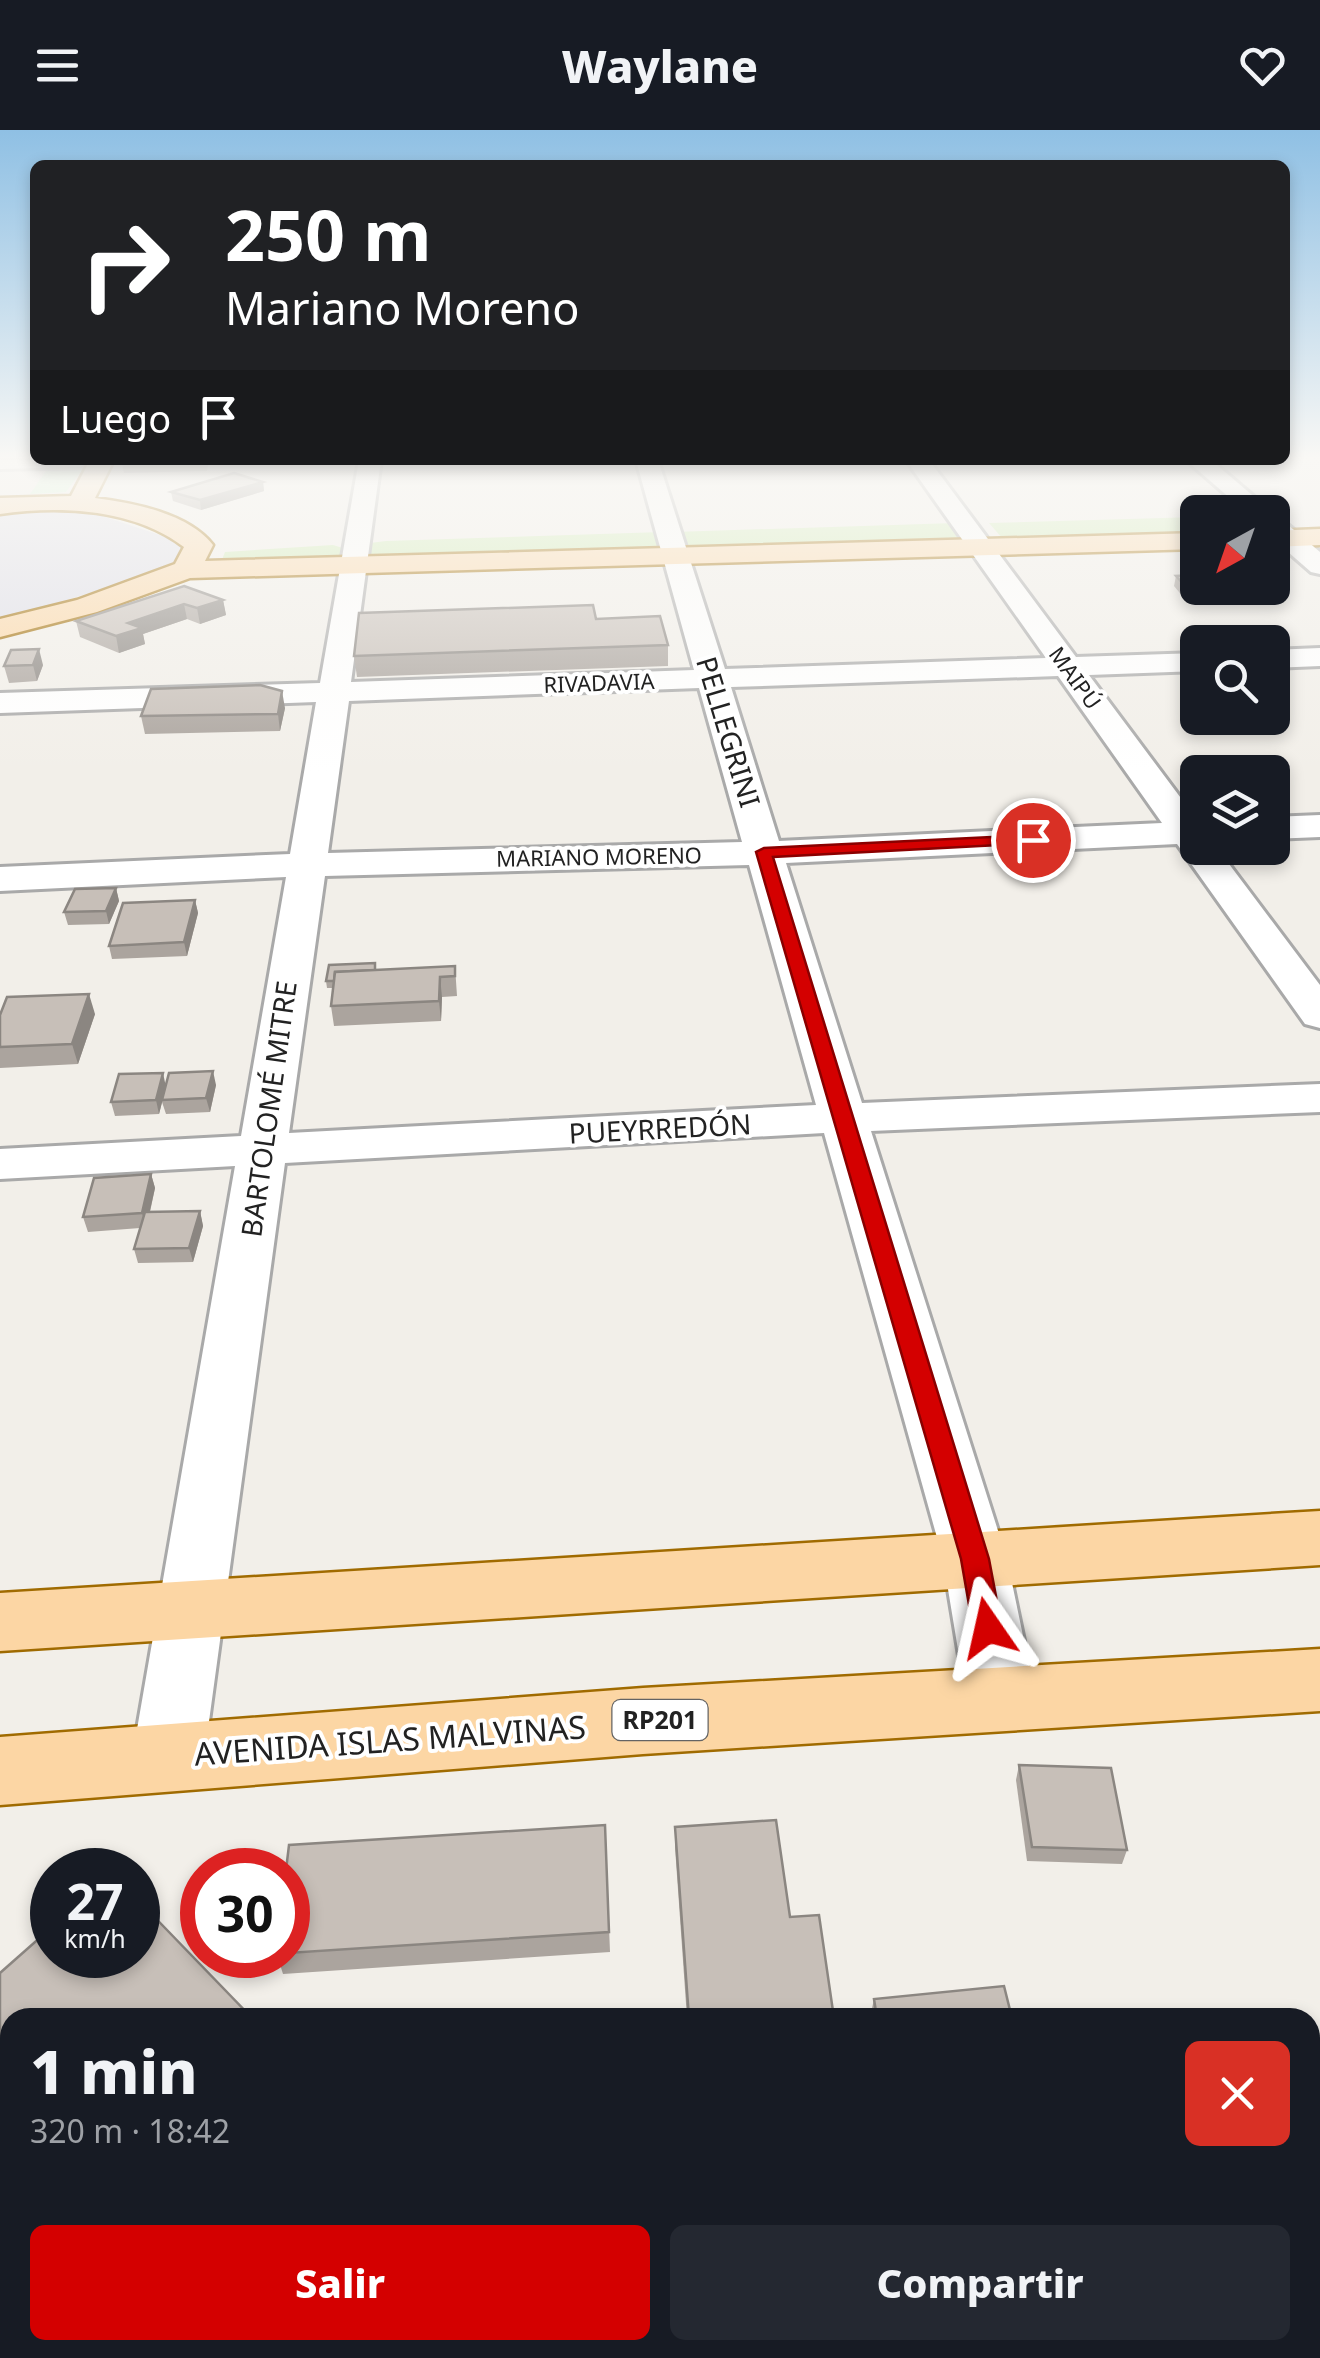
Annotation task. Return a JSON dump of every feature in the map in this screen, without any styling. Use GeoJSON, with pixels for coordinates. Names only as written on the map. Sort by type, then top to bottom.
{"type":"FeatureCollection","features":[{"type":"Feature","properties":{"kind":"main road"},"geometry":{"type":"LineString","coordinates":[[0,628],[87,606],[178,564]]}},
{"type":"Feature","properties":{"kind":"main road"},"geometry":{"type":"LineString","coordinates":[[0,1622],[1320,1538]]}},
{"type":"Feature","properties":{"kind":"main road","name":"AVENIDA ISLAS MALVINAS"},"geometry":{"type":"LineString","coordinates":[[0,1771],[1001,1698],[1320,1680]]}},
{"type":"Feature","properties":{"kind":"street","name":"BARTOLOMÉ MITRE"},"geometry":{"type":"LineString","coordinates":[[168,1758],[194,1611],[353,564]]}},
{"type":"Feature","properties":{"kind":"street","name":"PELLEGRINI"},"geometry":{"type":"LineString","coordinates":[[678,564],[975,1559],[1001,1698]]}},
{"type":"Feature","properties":{"kind":"street","name":"MAIPÚ"},"geometry":{"type":"LineString","coordinates":[[994,564],[1180,820]]}},
{"type":"Feature","properties":{"kind":"street"},"geometry":{"type":"LineString","coordinates":[[1290,659],[1320,658]]}},
{"type":"Feature","properties":{"kind":"street","name":"RIVADAVIA"},"geometry":{"type":"LineString","coordinates":[[0,703],[1180,663]]}},
{"type":"Feature","properties":{"kind":"street"},"geometry":{"type":"LineString","coordinates":[[1290,827],[1320,826]]}},
{"type":"Feature","properties":{"kind":"street","name":"MARIANO MORENO"},"geometry":{"type":"LineString","coordinates":[[0,878],[305,864],[1180,840]]}},
{"type":"Feature","properties":{"kind":"street","name":"MAIPÚ"},"geometry":{"type":"LineString","coordinates":[[1213,865],[1320,1015]]}},
{"type":"Feature","properties":{"kind":"street","name":"PUEYRREDÓN"},"geometry":{"type":"LineString","coordinates":[[0,1164],[843,1118],[1320,1098]]}},
{"type":"Feature","properties":{"kind":"shaded area"},"geometry":{"type":"Polygon","coordinates":[[[0,564],[174,564],[172,567],[0,621],[0,564]]]}},
{"type":"Feature","properties":{"kind":"building"},"geometry":{"type":"Polygon","coordinates":[[[184,586],[223,600],[197,608],[184,604],[128,623],[142,628],[116,636],[76,621],[184,586]]]}},
{"type":"Feature","properties":{"kind":"building"},"geometry":{"type":"Polygon","coordinates":[[[593,605],[596,619],[660,616],[668,645],[354,656],[359,613],[593,605]]]}},
{"type":"Feature","properties":{"kind":"building"},"geometry":{"type":"Polygon","coordinates":[[[39,649],[33,665],[4,666],[11,650],[39,649]]]}},
{"type":"Feature","properties":{"kind":"building"},"geometry":{"type":"Polygon","coordinates":[[[260,685],[282,691],[278,714],[141,716],[151,689],[260,685]]]}},
{"type":"Feature","properties":{"kind":"building"},"geometry":{"type":"Polygon","coordinates":[[[116,888],[106,911],[64,912],[75,889],[116,888]]]}},
{"type":"Feature","properties":{"kind":"building"},"geometry":{"type":"Polygon","coordinates":[[[195,900],[184,942],[109,946],[123,903],[195,900]]]}},
{"type":"Feature","properties":{"kind":"building"},"geometry":{"type":"Polygon","coordinates":[[[375,963],[375,970],[335,972],[334,981],[326,981],[329,965],[375,963]]]}},
{"type":"Feature","properties":{"kind":"building"},"geometry":{"type":"Polygon","coordinates":[[[455,966],[455,976],[440,977],[439,1001],[331,1006],[335,972],[455,966]]]}},
{"type":"Feature","properties":{"kind":"building"},"geometry":{"type":"Polygon","coordinates":[[[89,994],[72,1044],[0,1047],[0,1015],[7,997],[89,994]]]}},
{"type":"Feature","properties":{"kind":"building"},"geometry":{"type":"Polygon","coordinates":[[[213,1071],[206,1098],[162,1100],[169,1073],[213,1071]]]}},
{"type":"Feature","properties":{"kind":"building"},"geometry":{"type":"Polygon","coordinates":[[[163,1073],[156,1100],[111,1102],[119,1074],[163,1073]]]}},
{"type":"Feature","properties":{"kind":"building"},"geometry":{"type":"Polygon","coordinates":[[[151,1174],[142,1213],[83,1217],[94,1178],[151,1174]]]}},
{"type":"Feature","properties":{"kind":"building"},"geometry":{"type":"Polygon","coordinates":[[[200,1211],[189,1248],[134,1249],[145,1212],[200,1211]]]}},
{"type":"Feature","properties":{"kind":"building"},"geometry":{"type":"Polygon","coordinates":[[[1019,1765],[1111,1768],[1127,1850],[1032,1847],[1019,1765]]]}},
{"type":"Feature","properties":{"kind":"building"},"geometry":{"type":"Polygon","coordinates":[[[776,1820],[790,1917],[819,1915],[833,2008],[688,2008],[675,1827],[776,1820]]]}},
{"type":"Feature","properties":{"kind":"building"},"geometry":{"type":"Polygon","coordinates":[[[605,1825],[609,1932],[310,1952],[310,1848],[289,1848],[605,1825]]]}},
{"type":"Feature","properties":{"kind":"building"},"geometry":{"type":"Polygon","coordinates":[[[160,1923],[180,1943],[180,1978],[213,1978],[242,2008],[0,2008],[0,1973],[30,1946],[30,1978],[160,1978],[160,1923]]]}},
{"type":"Feature","properties":{"kind":"building"},"geometry":{"type":"Polygon","coordinates":[[[1004,1986],[1010,2008],[875,2008],[874,1999],[1004,1986]]]}},
{"type":"Feature","properties":{"kind":"route"},"geometry":{"type":"LineString","coordinates":[[988,1628],[975,1559],[764,852],[1033,840]]}}]}
